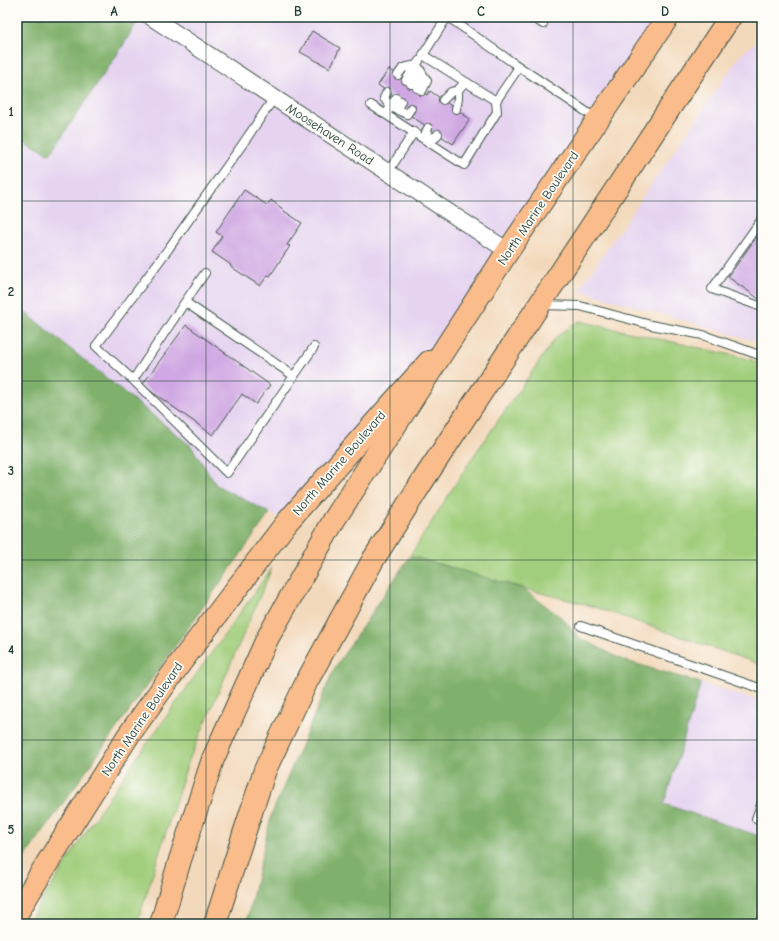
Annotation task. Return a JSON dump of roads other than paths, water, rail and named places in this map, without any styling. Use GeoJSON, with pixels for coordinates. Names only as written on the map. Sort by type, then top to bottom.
{"type":"FeatureCollection","features":[{"type":"Feature","properties":{"kind":"main road","name":"North Marine Boulevard"},"geometry":{"type":"LineString","coordinates":[[17,913],[128,736],[181,662],[287,522],[460,326],[508,251],[668,17]]}},
{"type":"Feature","properties":{"kind":"main road"},"geometry":{"type":"LineString","coordinates":[[215,924],[238,848],[265,770],[307,681],[373,560],[422,482],[730,17]]}},
{"type":"Feature","properties":{"kind":"main road"},"geometry":{"type":"LineString","coordinates":[[161,924],[213,759],[267,639],[334,520],[460,326]]}},
{"type":"Feature","properties":{"kind":"street","name":"Moosehaven Road"},"geometry":{"type":"LineString","coordinates":[[151,17],[508,251]]}},
{"type":"Feature","properties":{"kind":"lane"},"geometry":{"type":"LineString","coordinates":[[417,65],[420,81],[414,86],[411,73],[447,17],[598,119]]}},
{"type":"Feature","properties":{"kind":"lane"},"geometry":{"type":"LineString","coordinates":[[532,17],[543,24]]}},
{"type":"Feature","properties":{"kind":"lane"},"geometry":{"type":"LineString","coordinates":[[422,55],[496,101]]}},
{"type":"Feature","properties":{"kind":"lane"},"geometry":{"type":"LineString","coordinates":[[398,75],[403,68],[417,65]]}},
{"type":"Feature","properties":{"kind":"lane"},"geometry":{"type":"LineString","coordinates":[[387,92],[384,98],[389,111],[414,132],[428,139],[464,165],[497,112],[496,101],[519,67]]}},
{"type":"Feature","properties":{"kind":"lane"},"geometry":{"type":"LineString","coordinates":[[443,100],[451,92],[458,90],[465,82]]}},
{"type":"Feature","properties":{"kind":"lane"},"geometry":{"type":"LineString","coordinates":[[456,108],[458,90]]}},
{"type":"Feature","properties":{"kind":"lane"},"geometry":{"type":"LineString","coordinates":[[274,98],[169,248],[96,346],[133,380],[227,474],[314,347]]}},
{"type":"Feature","properties":{"kind":"lane"},"geometry":{"type":"LineString","coordinates":[[371,105],[389,111],[407,114],[404,103],[389,111]]}},
{"type":"Feature","properties":{"kind":"lane"},"geometry":{"type":"LineString","coordinates":[[428,128],[426,132],[428,139]]}},
{"type":"Feature","properties":{"kind":"lane"},"geometry":{"type":"LineString","coordinates":[[388,172],[414,132]]}},
{"type":"Feature","properties":{"kind":"lane"},"geometry":{"type":"LineString","coordinates":[[428,139],[435,138],[438,134]]}},
{"type":"Feature","properties":{"kind":"lane"},"geometry":{"type":"LineString","coordinates":[[762,219],[712,289],[762,307]]}},
{"type":"Feature","properties":{"kind":"lane"},"geometry":{"type":"LineString","coordinates":[[133,380],[205,274]]}},
{"type":"Feature","properties":{"kind":"lane"},"geometry":{"type":"LineString","coordinates":[[185,302],[294,376]]}},
{"type":"Feature","properties":{"kind":"lane"},"geometry":{"type":"LineString","coordinates":[[540,305],[580,306],[651,325],[703,335],[762,356]]}},
{"type":"Feature","properties":{"kind":"lane"},"geometry":{"type":"LineString","coordinates":[[581,626],[762,689]]}},
{"type":"Feature","properties":{"kind":"lane"},"geometry":{"type":"LineString","coordinates":[[762,802],[756,819],[762,821]]}}]}
